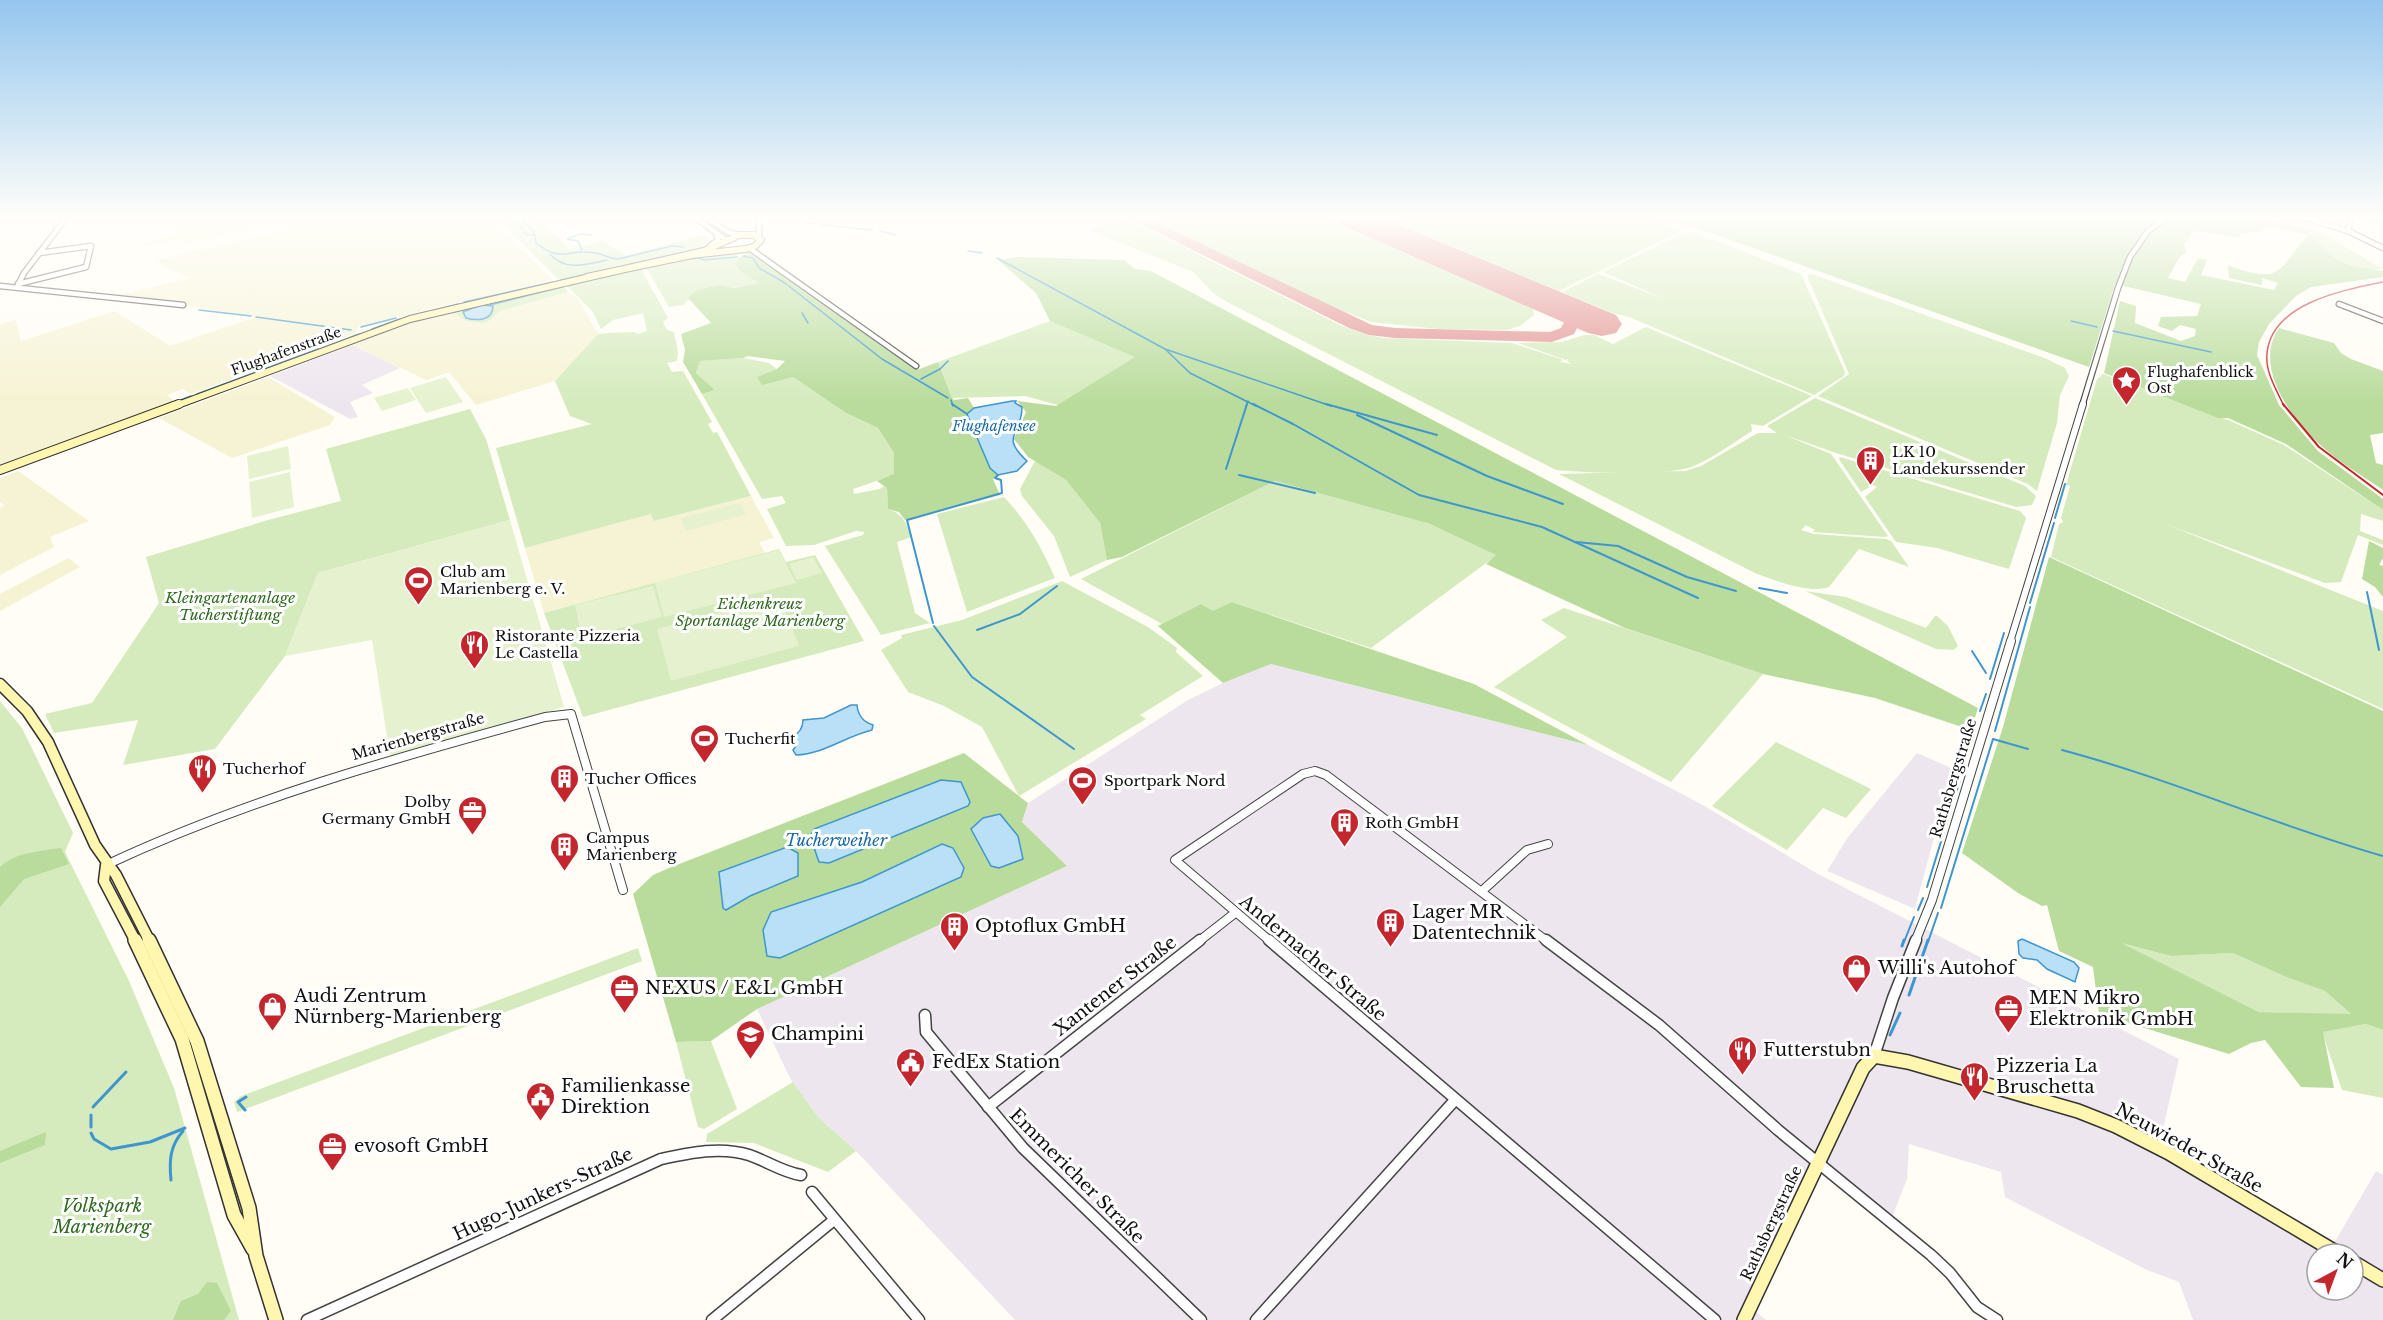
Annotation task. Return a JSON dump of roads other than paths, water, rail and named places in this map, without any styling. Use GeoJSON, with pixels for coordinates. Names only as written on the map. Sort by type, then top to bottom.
{"type":"FeatureCollection","features":[{"type":"Feature","properties":{"kind":"main road","name":"Flughafenstraße"},"geometry":{"type":"LineString","coordinates":[[0,470],[406,321],[576,280]]}},
{"type":"Feature","properties":{"kind":"main road"},"geometry":{"type":"LineString","coordinates":[[0,684],[32,716],[70,787],[106,865],[116,875],[180,1002],[197,1041],[246,1197],[256,1256],[276,1320]]}},
{"type":"Feature","properties":{"kind":"main road"},"geometry":{"type":"LineString","coordinates":[[106,865],[104,881],[165,1001],[188,1056],[234,1215],[256,1256]]}},
{"type":"Feature","properties":{"kind":"main road"},"geometry":{"type":"LineString","coordinates":[[165,1001],[180,1002]]}},
{"type":"Feature","properties":{"kind":"main road","name":"Rathsbergstraße"},"geometry":{"type":"LineString","coordinates":[[1744,1320],[1863,1068],[1874,1056]]}},
{"type":"Feature","properties":{"kind":"main road","name":"Neuwieder Straße"},"geometry":{"type":"LineString","coordinates":[[1874,1056],[1919,1065],[2078,1111],[2116,1126],[2169,1153],[2319,1242]]}},
{"type":"Feature","properties":{"kind":"main road"},"geometry":{"type":"LineString","coordinates":[[2365,1269],[2383,1280]]}},
{"type":"Feature","properties":{"kind":"street"},"geometry":{"type":"LineString","coordinates":[[17,286],[21,280]]}},
{"type":"Feature","properties":{"kind":"street"},"geometry":{"type":"LineString","coordinates":[[17,286],[40,280]]}},
{"type":"Feature","properties":{"kind":"street"},"geometry":{"type":"LineString","coordinates":[[794,280],[916,366]]}},
{"type":"Feature","properties":{"kind":"street","name":"Rathsbergstraße"},"geometry":{"type":"LineString","coordinates":[[1874,1056],[1876,1043],[1932,900],[2122,280]]}},
{"type":"Feature","properties":{"kind":"street"},"geometry":{"type":"LineString","coordinates":[[0,286],[183,305]]}},
{"type":"Feature","properties":{"kind":"street"},"geometry":{"type":"LineString","coordinates":[[2339,304],[2383,321]]}},
{"type":"Feature","properties":{"kind":"street","name":"Marienbergstraße"},"geometry":{"type":"LineString","coordinates":[[106,865],[172,834],[279,793],[545,717],[571,714],[623,890]]}},
{"type":"Feature","properties":{"kind":"street","name":"Andernacher Straße"},"geometry":{"type":"LineString","coordinates":[[1715,1320],[1175,860],[1303,774],[1315,771],[1326,775],[1659,1025],[1778,1130],[1931,1255],[1950,1273],[1977,1307],[1997,1320]]}},
{"type":"Feature","properties":{"kind":"street"},"geometry":{"type":"LineString","coordinates":[[1482,891],[1527,850],[1548,844]]}},
{"type":"Feature","properties":{"kind":"street","name":"Xantener Straße"},"geometry":{"type":"LineString","coordinates":[[988,1107],[1235,913]]}},
{"type":"Feature","properties":{"kind":"street","name":"Emmericher Straße"},"geometry":{"type":"LineString","coordinates":[[925,1015],[926,1032],[1023,1149],[1201,1320]]}},
{"type":"Feature","properties":{"kind":"street"},"geometry":{"type":"LineString","coordinates":[[1256,1320],[1455,1100]]}},
{"type":"Feature","properties":{"kind":"street","name":"Hugo-Junkers-Straße"},"geometry":{"type":"LineString","coordinates":[[307,1320],[661,1159],[695,1151],[726,1151],[747,1155],[801,1175]]}},
{"type":"Feature","properties":{"kind":"street"},"geometry":{"type":"LineString","coordinates":[[812,1192],[919,1320]]}},
{"type":"Feature","properties":{"kind":"street"},"geometry":{"type":"LineString","coordinates":[[712,1320],[834,1220]]}},
{"type":"Feature","properties":{"kind":"water"},"geometry":{"type":"Polygon","coordinates":[[[481,305],[493,306],[490,315],[484,319],[466,318],[463,312],[481,305]]]}},
{"type":"Feature","properties":{"kind":"water","name":"Flughafensee"},"geometry":{"type":"Polygon","coordinates":[[[1016,401],[1015,403],[1022,407],[1014,435],[1014,446],[1027,461],[1017,471],[998,475],[990,468],[967,414],[974,408],[1016,401]]]}},
{"type":"Feature","properties":{"kind":"water"},"geometry":{"type":"Polygon","coordinates":[[[851,705],[857,705],[862,718],[873,725],[872,730],[816,752],[796,755],[793,750],[796,746],[792,737],[800,730],[803,720],[824,718],[851,705]]]}},
{"type":"Feature","properties":{"kind":"water","name":"Tucherweiher"},"geometry":{"type":"Polygon","coordinates":[[[941,780],[961,782],[970,802],[968,806],[829,863],[819,862],[810,836],[814,829],[941,780]]]}},
{"type":"Feature","properties":{"kind":"water"},"geometry":{"type":"Polygon","coordinates":[[[1000,814],[1018,836],[1023,859],[999,868],[991,866],[971,829],[983,818],[1000,814]]]}},
{"type":"Feature","properties":{"kind":"water","name":"Tucherweiher"},"geometry":{"type":"Polygon","coordinates":[[[942,844],[953,848],[964,868],[961,877],[780,958],[767,956],[763,930],[771,912],[862,882],[942,844]]]}},
{"type":"Feature","properties":{"kind":"water","name":"Tucherweiher"},"geometry":{"type":"Polygon","coordinates":[[[787,847],[798,853],[798,876],[750,896],[726,910],[723,908],[719,872],[787,847]]]}},
{"type":"Feature","properties":{"kind":"water"},"geometry":{"type":"Polygon","coordinates":[[[2022,939],[2074,962],[2079,968],[2075,982],[2047,969],[2037,960],[2023,958],[2019,954],[2018,941],[2022,939]]]}},
{"type":"Feature","properties":{"kind":"waterway"},"geometry":{"type":"LineString","coordinates":[[568,285],[592,280]]}},
{"type":"Feature","properties":{"kind":"waterway"},"geometry":{"type":"LineString","coordinates":[[779,280],[882,359],[948,398]]}},
{"type":"Feature","properties":{"kind":"waterway"},"geometry":{"type":"LineString","coordinates":[[1037,280],[1165,349]]}},
{"type":"Feature","properties":{"kind":"waterway"},"geometry":{"type":"LineString","coordinates":[[464,302],[553,282]]}},
{"type":"Feature","properties":{"kind":"waterway"},"geometry":{"type":"LineString","coordinates":[[490,305],[561,287]]}},
{"type":"Feature","properties":{"kind":"waterway"},"geometry":{"type":"LineString","coordinates":[[420,314],[458,304]]}},
{"type":"Feature","properties":{"kind":"waterway"},"geometry":{"type":"LineString","coordinates":[[199,310],[251,316]]}},
{"type":"Feature","properties":{"kind":"waterway"},"geometry":{"type":"LineString","coordinates":[[802,313],[808,323]]}},
{"type":"Feature","properties":{"kind":"waterway"},"geometry":{"type":"LineString","coordinates":[[256,317],[351,330]]}},
{"type":"Feature","properties":{"kind":"waterway"},"geometry":{"type":"LineString","coordinates":[[361,327],[396,318]]}},
{"type":"Feature","properties":{"kind":"waterway"},"geometry":{"type":"LineString","coordinates":[[372,329],[400,319]]}},
{"type":"Feature","properties":{"kind":"waterway"},"geometry":{"type":"LineString","coordinates":[[2071,321],[2097,327]]}},
{"type":"Feature","properties":{"kind":"waterway"},"geometry":{"type":"LineString","coordinates":[[2113,331],[2211,352]]}},
{"type":"Feature","properties":{"kind":"waterway"},"geometry":{"type":"LineString","coordinates":[[320,349],[359,334]]}},
{"type":"Feature","properties":{"kind":"waterway"},"geometry":{"type":"LineString","coordinates":[[197,394],[318,349]]}},
{"type":"Feature","properties":{"kind":"waterway"},"geometry":{"type":"LineString","coordinates":[[1165,349],[1331,406]]}},
{"type":"Feature","properties":{"kind":"waterway"},"geometry":{"type":"LineString","coordinates":[[1165,349],[1190,373],[1248,402]]}},
{"type":"Feature","properties":{"kind":"waterway"},"geometry":{"type":"LineString","coordinates":[[921,379],[940,369],[948,361]]}},
{"type":"Feature","properties":{"kind":"waterway"},"geometry":{"type":"LineString","coordinates":[[178,401],[191,396]]}},
{"type":"Feature","properties":{"kind":"waterway"},"geometry":{"type":"LineString","coordinates":[[951,400],[952,404]]}},
{"type":"Feature","properties":{"kind":"waterway"},"geometry":{"type":"LineString","coordinates":[[1246,406],[1248,402]]}},
{"type":"Feature","properties":{"kind":"waterway"},"geometry":{"type":"LineString","coordinates":[[1248,402],[1256,406]]}},
{"type":"Feature","properties":{"kind":"waterway"},"geometry":{"type":"LineString","coordinates":[[952,404],[967,414]]}},
{"type":"Feature","properties":{"kind":"waterway"},"geometry":{"type":"LineString","coordinates":[[1226,469],[1247,404]]}},
{"type":"Feature","properties":{"kind":"waterway"},"geometry":{"type":"LineString","coordinates":[[1253,404],[1419,495],[1542,527],[1698,598]]}},
{"type":"Feature","properties":{"kind":"waterway"},"geometry":{"type":"LineString","coordinates":[[1326,404],[1437,435]]}},
{"type":"Feature","properties":{"kind":"waterway"},"geometry":{"type":"LineString","coordinates":[[1357,415],[1487,476],[1563,504]]}},
{"type":"Feature","properties":{"kind":"waterway"},"geometry":{"type":"LineString","coordinates":[[933,623],[907,520],[1002,493],[1001,480],[995,478],[998,475]]}},
{"type":"Feature","properties":{"kind":"waterway"},"geometry":{"type":"LineString","coordinates":[[1239,475],[1315,493]]}},
{"type":"Feature","properties":{"kind":"waterway"},"geometry":{"type":"LineString","coordinates":[[2055,518],[2065,484]]}},
{"type":"Feature","properties":{"kind":"waterway"},"geometry":{"type":"LineString","coordinates":[[2030,603],[2054,523]]}},
{"type":"Feature","properties":{"kind":"waterway"},"geometry":{"type":"LineString","coordinates":[[1576,542],[1618,546],[1687,577],[1736,591]]}},
{"type":"Feature","properties":{"kind":"waterway"},"geometry":{"type":"LineString","coordinates":[[977,630],[1020,614],[1057,586]]}},
{"type":"Feature","properties":{"kind":"waterway"},"geometry":{"type":"LineString","coordinates":[[1759,588],[1787,593]]}},
{"type":"Feature","properties":{"kind":"waterway"},"geometry":{"type":"LineString","coordinates":[[2367,592],[2379,650]]}},
{"type":"Feature","properties":{"kind":"waterway"},"geometry":{"type":"LineString","coordinates":[[1995,731],[2030,607]]}},
{"type":"Feature","properties":{"kind":"waterway"},"geometry":{"type":"LineString","coordinates":[[934,626],[972,677],[1074,749]]}},
{"type":"Feature","properties":{"kind":"waterway"},"geometry":{"type":"LineString","coordinates":[[1990,679],[2004,633]]}},
{"type":"Feature","properties":{"kind":"waterway"},"geometry":{"type":"LineString","coordinates":[[1972,651],[1986,673]]}},
{"type":"Feature","properties":{"kind":"waterway"},"geometry":{"type":"LineString","coordinates":[[1980,711],[1986,694]]}},
{"type":"Feature","properties":{"kind":"waterway"},"geometry":{"type":"LineString","coordinates":[[1941,908],[1993,739],[2028,749]]}},
{"type":"Feature","properties":{"kind":"waterway"},"geometry":{"type":"LineString","coordinates":[[2062,750],[2143,774],[2342,844],[2383,856]]}},
{"type":"Feature","properties":{"kind":"waterway"},"geometry":{"type":"LineString","coordinates":[[1927,887],[1960,780]]}},
{"type":"Feature","properties":{"kind":"waterway"},"geometry":{"type":"LineString","coordinates":[[1918,910],[1923,898]]}},
{"type":"Feature","properties":{"kind":"waterway"},"geometry":{"type":"LineString","coordinates":[[1928,942],[1938,913]]}},
{"type":"Feature","properties":{"kind":"waterway"},"geometry":{"type":"LineString","coordinates":[[1904,942],[1914,917]]}},
{"type":"Feature","properties":{"kind":"waterway"},"geometry":{"type":"LineString","coordinates":[[1902,946],[1904,940]]}},
{"type":"Feature","properties":{"kind":"waterway"},"geometry":{"type":"LineString","coordinates":[[1909,995],[1928,940]]}},
{"type":"Feature","properties":{"kind":"waterway"},"geometry":{"type":"LineString","coordinates":[[1891,973],[1897,959]]}},
{"type":"Feature","properties":{"kind":"waterway"},"geometry":{"type":"LineString","coordinates":[[1890,1035],[1900,1013]]}},
{"type":"Feature","properties":{"kind":"waterway"},"geometry":{"type":"LineString","coordinates":[[93,1107],[126,1072]]}},
{"type":"Feature","properties":{"kind":"waterway"},"geometry":{"type":"LineString","coordinates":[[245,1110],[238,1102],[246,1097]]}},
{"type":"Feature","properties":{"kind":"waterway"},"geometry":{"type":"LineString","coordinates":[[91,1115],[91,1127]]}},
{"type":"Feature","properties":{"kind":"waterway"},"geometry":{"type":"LineString","coordinates":[[91,1133],[94,1139],[111,1149],[150,1142],[185,1128]]}},
{"type":"Feature","properties":{"kind":"waterway"},"geometry":{"type":"LineString","coordinates":[[171,1180],[171,1154],[175,1142],[183,1131]]}},
{"type":"Feature","properties":{"kind":"railway"},"geometry":{"type":"LineString","coordinates":[[2283,404],[2272,380],[2267,360],[2272,336],[2282,322],[2312,302],[2349,289],[2383,282]]}},
{"type":"Feature","properties":{"kind":"railway"},"geometry":{"type":"LineString","coordinates":[[2283,404],[2319,447],[2383,495]]}},
{"type":"Feature","properties":{"kind":"place","name":"Flughafenblick Ost"},"geometry":{"type":"Point","coordinates":[2126,406]}},
{"type":"Feature","properties":{"kind":"place","name":"LK 10 Landekurssender"},"geometry":{"type":"Point","coordinates":[1871,486]}},
{"type":"Feature","properties":{"kind":"place","name":"Club am Marienberg e. V."},"geometry":{"type":"Point","coordinates":[419,606]}},
{"type":"Feature","properties":{"kind":"place","name":"Ristorante Pizzeria Le Castella"},"geometry":{"type":"Point","coordinates":[474,670]}},
{"type":"Feature","properties":{"kind":"place","name":"Tucherfit"},"geometry":{"type":"Point","coordinates":[704,764]}},
{"type":"Feature","properties":{"kind":"place","name":"Tucherhof"},"geometry":{"type":"Point","coordinates":[202,794]}},
{"type":"Feature","properties":{"kind":"place","name":"Tucher Offices"},"geometry":{"type":"Point","coordinates":[564,804]}},
{"type":"Feature","properties":{"kind":"place","name":"Sportpark Nord"},"geometry":{"type":"Point","coordinates":[1083,806]}},
{"type":"Feature","properties":{"kind":"place","name":"Dolby Germany GmbH"},"geometry":{"type":"Point","coordinates":[472,836]}},
{"type":"Feature","properties":{"kind":"place","name":"Roth GmbH"},"geometry":{"type":"Point","coordinates":[1344,848]}},
{"type":"Feature","properties":{"kind":"place","name":"Campus Marienberg"},"geometry":{"type":"Point","coordinates":[565,872]}},
{"type":"Feature","properties":{"kind":"place","name":"Lager MR Datentechnik"},"geometry":{"type":"Point","coordinates":[1391,948]}},
{"type":"Feature","properties":{"kind":"place","name":"Optoflux GmbH"},"geometry":{"type":"Point","coordinates":[954,952]}},
{"type":"Feature","properties":{"kind":"place","name":"Willi's Autohof"},"geometry":{"type":"Point","coordinates":[1857,994]}},
{"type":"Feature","properties":{"kind":"place","name":"NEXUS / E&L GmbH"},"geometry":{"type":"Point","coordinates":[624,1014]}},
{"type":"Feature","properties":{"kind":"place","name":"Audi Zentrum Nürnberg-Marienberg"},"geometry":{"type":"Point","coordinates":[273,1032]}},
{"type":"Feature","properties":{"kind":"place","name":"MEN Mikro Elektronik GmbH"},"geometry":{"type":"Point","coordinates":[2008,1034]}},
{"type":"Feature","properties":{"kind":"place","name":"Champini"},"geometry":{"type":"Point","coordinates":[750,1060]}},
{"type":"Feature","properties":{"kind":"place","name":"Futterstubn"},"geometry":{"type":"Point","coordinates":[1742,1076]}},
{"type":"Feature","properties":{"kind":"place","name":"FedEx Station"},"geometry":{"type":"Point","coordinates":[911,1088]}},
{"type":"Feature","properties":{"kind":"place","name":"Pizzeria La Bruschetta"},"geometry":{"type":"Point","coordinates":[1975,1102]}},
{"type":"Feature","properties":{"kind":"place","name":"Familienkasse Direktion"},"geometry":{"type":"Point","coordinates":[540,1122]}},
{"type":"Feature","properties":{"kind":"place","name":"evosoft GmbH"},"geometry":{"type":"Point","coordinates":[333,1172]}},
{"type":"Feature","properties":{"kind":"park label","name":"Kleingartenanlage Tucherstiftung"},"geometry":{"type":"Point","coordinates":[230,606]}},
{"type":"Feature","properties":{"kind":"park label","name":"Eichenkreuz Sportanlage Marienberg"},"geometry":{"type":"Point","coordinates":[760,612]}},
{"type":"Feature","properties":{"kind":"park label","name":"Volkspark Marienberg"},"geometry":{"type":"Point","coordinates":[102,1216]}}]}
